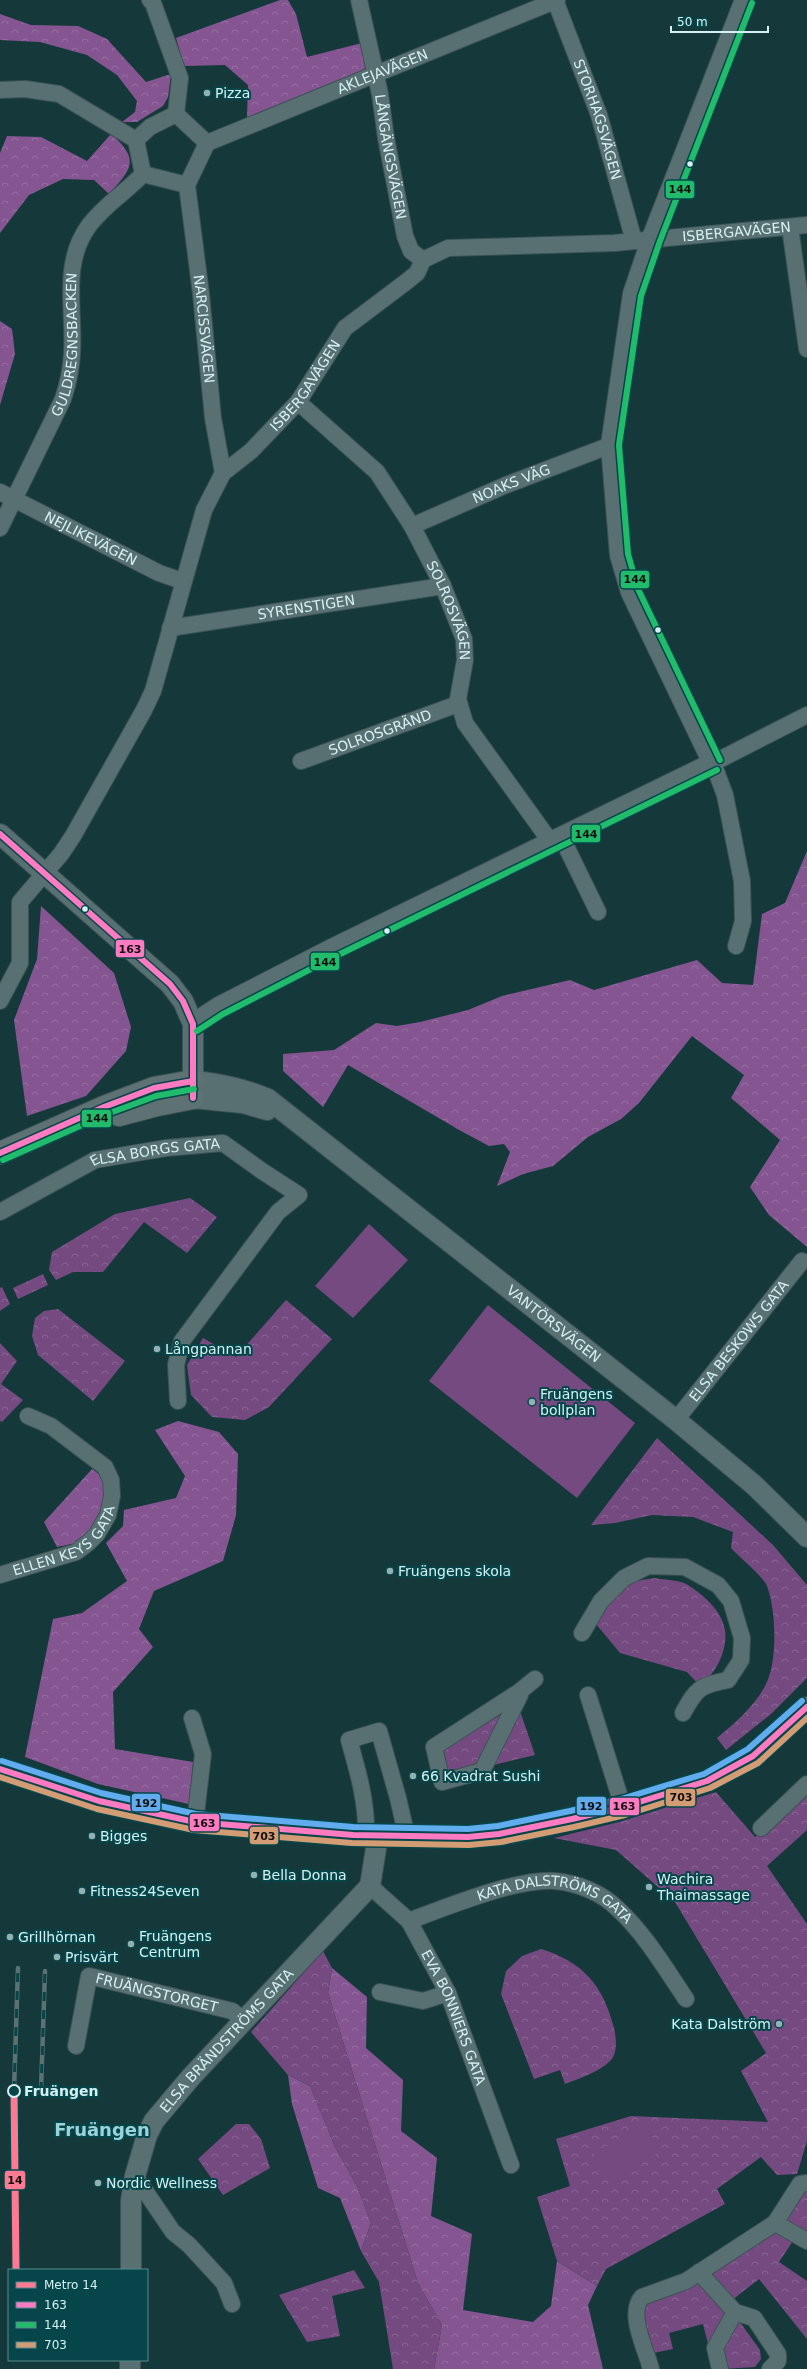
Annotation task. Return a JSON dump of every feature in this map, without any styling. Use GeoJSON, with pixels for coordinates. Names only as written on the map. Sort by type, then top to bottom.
{"type":"FeatureCollection","features":[{"type":"Feature","properties":{"kind":"main road"},"geometry":{"type":"LineString","coordinates":[[0,1153],[104,1107],[154,1088],[193,1090]]}},
{"type":"Feature","properties":{"kind":"main road"},"geometry":{"type":"LineString","coordinates":[[0,1165],[101,1121],[157,1105],[193,1090]]}},
{"type":"Feature","properties":{"kind":"street"},"geometry":{"type":"LineString","coordinates":[[150,0],[153,3],[180,78],[176,114]]}},
{"type":"Feature","properties":{"kind":"street","name":"LÅNGÄNGSVÄGEN"},"geometry":{"type":"LineString","coordinates":[[359,0],[376,75],[405,236],[411,251],[423,260]]}},
{"type":"Feature","properties":{"kind":"street","name":"AKLEJAVÄGEN"},"geometry":{"type":"LineString","coordinates":[[207,143],[556,0]]}},
{"type":"Feature","properties":{"kind":"street","name":"STORHAGSVÄGEN"},"geometry":{"type":"LineString","coordinates":[[556,0],[599,115],[643,240]]}},
{"type":"Feature","properties":{"kind":"street"},"geometry":{"type":"LineString","coordinates":[[736,946],[743,921],[742,881],[725,794],[713,763],[624,572],[616,527],[611,445],[633,294],[643,240],[745,0]]}},
{"type":"Feature","properties":{"kind":"street"},"geometry":{"type":"LineString","coordinates":[[0,90],[25,89],[59,94],[136,140],[143,174],[187,185],[207,143],[176,114]]}},
{"type":"Feature","properties":{"kind":"street"},"geometry":{"type":"LineString","coordinates":[[136,140],[150,127],[176,114]]}},
{"type":"Feature","properties":{"kind":"street","name":"GULDREGNSBACKEN"},"geometry":{"type":"LineString","coordinates":[[0,528],[6,495],[63,399],[70,378],[72,354],[70,288],[72,269],[79,245],[88,227],[103,209],[143,174]]}},
{"type":"Feature","properties":{"kind":"street","name":"NARCISSVÄGEN"},"geometry":{"type":"LineString","coordinates":[[187,185],[202,294],[213,418],[224,473]]}},
{"type":"Feature","properties":{"kind":"street","name":"ISBERGAVÄGEN"},"geometry":{"type":"LineString","coordinates":[[0,1001],[20,963],[20,902],[44,872],[61,854],[73,836],[144,710],[152,691],[182,581],[204,510],[224,473],[251,451],[298,402],[345,328],[406,282],[416,273],[423,260],[448,248],[643,240],[807,225]]}},
{"type":"Feature","properties":{"kind":"street"},"geometry":{"type":"LineString","coordinates":[[790,227],[807,349]]}},
{"type":"Feature","properties":{"kind":"street","name":"SOLROSVÄGEN"},"geometry":{"type":"LineString","coordinates":[[298,402],[377,472],[412,526],[443,586],[464,639],[465,660],[458,704],[465,723],[556,839],[598,912]]}},
{"type":"Feature","properties":{"kind":"street","name":"NOAKS VÄG"},"geometry":{"type":"LineString","coordinates":[[412,526],[506,485],[611,445]]}},
{"type":"Feature","properties":{"kind":"street","name":"NEJLIKEVÄGEN"},"geometry":{"type":"LineString","coordinates":[[6,495],[159,573],[182,581]]}},
{"type":"Feature","properties":{"kind":"street","name":"SYRENSTIGEN"},"geometry":{"type":"LineString","coordinates":[[170,628],[443,586]]}},
{"type":"Feature","properties":{"kind":"street","name":"SOLROSGRÄND"},"geometry":{"type":"LineString","coordinates":[[301,761],[458,704]]}},
{"type":"Feature","properties":{"kind":"street"},"geometry":{"type":"LineString","coordinates":[[193,1024],[219,1008],[332,948],[713,763],[807,715]]}},
{"type":"Feature","properties":{"kind":"street"},"geometry":{"type":"LineString","coordinates":[[0,834],[170,984],[183,1001],[193,1024],[193,1090]]}},
{"type":"Feature","properties":{"kind":"street","name":"VANTÖRSVÄGEN"},"geometry":{"type":"LineString","coordinates":[[193,1090],[243,1103],[294,1119],[676,1420],[754,1485],[807,1537]]}},
{"type":"Feature","properties":{"kind":"street","name":"ELSA BORGS GATA"},"geometry":{"type":"LineString","coordinates":[[0,1212],[95,1160],[166,1148],[223,1143],[262,1171],[299,1194],[278,1212],[182,1341],[176,1365],[178,1401]]}},
{"type":"Feature","properties":{"kind":"street","name":"ELSA BESKOWS GATA"},"geometry":{"type":"LineString","coordinates":[[676,1420],[802,1261]]}},
{"type":"Feature","properties":{"kind":"street","name":"ELLEN KEYS GATA"},"geometry":{"type":"LineString","coordinates":[[0,1575],[76,1552],[97,1534],[108,1515],[112,1496],[111,1480],[104,1467],[51,1426],[28,1416]]}},
{"type":"Feature","properties":{"kind":"street"},"geometry":{"type":"LineString","coordinates":[[582,1633],[601,1602],[624,1578],[648,1566],[685,1567],[718,1585],[730,1601],[738,1620],[742,1638],[740,1660],[728,1680],[711,1683],[694,1693],[683,1713]]}},
{"type":"Feature","properties":{"kind":"street"},"geometry":{"type":"LineString","coordinates":[[520,1696],[482,1771],[442,1782],[434,1747],[519,1692],[535,1679]]}},
{"type":"Feature","properties":{"kind":"street"},"geometry":{"type":"LineString","coordinates":[[588,1696],[623,1806]]}},
{"type":"Feature","properties":{"kind":"street"},"geometry":{"type":"LineString","coordinates":[[0,1770],[99,1801],[195,1822],[258,1829],[372,1836],[468,1837],[499,1834],[623,1806],[678,1791],[726,1772],[752,1756],[807,1707]]}},
{"type":"Feature","properties":{"kind":"street"},"geometry":{"type":"LineString","coordinates":[[192,1718],[203,1754],[195,1822]]}},
{"type":"Feature","properties":{"kind":"street"},"geometry":{"type":"LineString","coordinates":[[370,1886],[372,1836],[362,1786],[348,1740],[379,1730],[407,1837]]}},
{"type":"Feature","properties":{"kind":"street"},"geometry":{"type":"LineString","coordinates":[[761,1828],[807,1784]]}},
{"type":"Feature","properties":{"kind":"street","name":"KATA DALSTRÖMS GATA"},"geometry":{"type":"LineString","coordinates":[[409,1921],[479,1897],[533,1882],[555,1881],[583,1887],[604,1898],[632,1923],[686,1999]]}},
{"type":"Feature","properties":{"kind":"street","name":"EVA BONNIERS GATA"},"geometry":{"type":"LineString","coordinates":[[370,1886],[409,1921],[448,1993],[511,2165]]}},
{"type":"Feature","properties":{"kind":"street","name":"ELSA BRÄNDSTRÖMS GATA"},"geometry":{"type":"LineString","coordinates":[[131,2269],[131,2200],[135,2176],[147,2135],[154,2122],[191,2077],[370,1886]]}},
{"type":"Feature","properties":{"kind":"street","name":"FRUÄNGSTORGET"},"geometry":{"type":"LineString","coordinates":[[76,2046],[89,1976],[232,2011],[244,2020]]}},
{"type":"Feature","properties":{"kind":"street"},"geometry":{"type":"LineString","coordinates":[[380,1992],[423,2001],[448,1993]]}},
{"type":"Feature","properties":{"kind":"street"},"geometry":{"type":"LineString","coordinates":[[135,2176],[173,2232],[189,2245],[224,2283],[232,2304]]}},
{"type":"Feature","properties":{"kind":"street"},"geometry":{"type":"LineString","coordinates":[[651,2369],[636,2322],[635,2311],[638,2301],[642,2297],[686,2281],[775,2223],[800,2184],[807,2183]]}},
{"type":"Feature","properties":{"kind":"street"},"geometry":{"type":"LineString","coordinates":[[775,2223],[807,2241]]}},
{"type":"Feature","properties":{"kind":"street"},"geometry":{"type":"LineString","coordinates":[[700,2272],[735,2312],[754,2318],[778,2354],[778,2361],[770,2369]]}},
{"type":"Feature","properties":{"kind":"street"},"geometry":{"type":"LineString","coordinates":[[720,2369],[715,2348],[735,2312]]}},
{"type":"Feature","properties":{"kind":"green space"},"geometry":{"type":"Polygon","coordinates":[[[280,0],[288,0],[296,14],[307,57],[362,43],[368,64],[361,73],[247,120],[248,85],[225,65],[184,66],[176,38],[280,0]]]}},
{"type":"Feature","properties":{"kind":"green space"},"geometry":{"type":"Polygon","coordinates":[[[0,14],[31,25],[78,26],[107,39],[146,82],[171,74],[168,97],[163,106],[137,122],[122,122],[135,112],[137,101],[117,75],[87,55],[40,42],[0,40],[0,14]]]}},
{"type":"Feature","properties":{"kind":"green space"},"geometry":{"type":"Polygon","coordinates":[[[111,134],[126,151],[130,164],[123,178],[109,194],[94,180],[63,179],[29,195],[0,233],[0,153],[7,136],[41,137],[87,161],[111,134]]]}},
{"type":"Feature","properties":{"kind":"green space"},"geometry":{"type":"Polygon","coordinates":[[[0,321],[12,329],[15,354],[0,405],[0,321]]]}},
{"type":"Feature","properties":{"kind":"green space"},"geometry":{"type":"Polygon","coordinates":[[[807,851],[807,1247],[769,1215],[750,1187],[780,1140],[731,1098],[744,1075],[692,1036],[639,1103],[621,1119],[588,1137],[553,1166],[523,1174],[497,1186],[510,1152],[504,1144],[489,1146],[348,1065],[323,1107],[283,1071],[283,1054],[334,1050],[376,1023],[397,1026],[420,1022],[468,1010],[502,996],[570,980],[594,990],[697,960],[722,983],[753,985],[762,914],[785,903],[807,851]]]}},
{"type":"Feature","properties":{"kind":"green space"},"geometry":{"type":"Polygon","coordinates":[[[41,906],[114,973],[131,1027],[126,1051],[86,1096],[27,1116],[14,1020],[37,959],[41,906]]]}},
{"type":"Feature","properties":{"kind":"green space"},"geometry":{"type":"Polygon","coordinates":[[[190,1198],[217,1217],[187,1253],[144,1222],[103,1272],[73,1272],[56,1280],[49,1270],[52,1252],[115,1214],[190,1198]]]}},
{"type":"Feature","properties":{"kind":"green space"},"geometry":{"type":"Polygon","coordinates":[[[369,1224],[408,1260],[353,1318],[315,1286],[369,1224]]]}},
{"type":"Feature","properties":{"kind":"green space"},"geometry":{"type":"Polygon","coordinates":[[[43,1274],[48,1285],[18,1299],[13,1288],[43,1274]]]}},
{"type":"Feature","properties":{"kind":"green space"},"geometry":{"type":"Polygon","coordinates":[[[2,1287],[10,1304],[0,1311],[0,1288],[2,1287]]]}},
{"type":"Feature","properties":{"kind":"green space"},"geometry":{"type":"Polygon","coordinates":[[[286,1300],[332,1339],[269,1407],[245,1420],[212,1417],[191,1395],[187,1365],[203,1338],[236,1357],[286,1300]]]}},
{"type":"Feature","properties":{"kind":"green space","name":"Fruängens bollplan"},"geometry":{"type":"Polygon","coordinates":[[[488,1305],[635,1423],[577,1498],[429,1381],[488,1305]]]}},
{"type":"Feature","properties":{"kind":"green space"},"geometry":{"type":"Polygon","coordinates":[[[58,1309],[125,1361],[93,1401],[38,1355],[32,1336],[35,1318],[44,1311],[58,1309]]]}},
{"type":"Feature","properties":{"kind":"green space"},"geometry":{"type":"Polygon","coordinates":[[[0,1343],[17,1361],[1,1384],[23,1400],[2,1422],[0,1421],[0,1343]]]}},
{"type":"Feature","properties":{"kind":"green space"},"geometry":{"type":"Polygon","coordinates":[[[178,1421],[219,1432],[238,1454],[236,1515],[223,1561],[154,1591],[139,1629],[153,1647],[113,1692],[115,1749],[193,1762],[189,1804],[98,1784],[25,1757],[53,1619],[82,1613],[127,1581],[106,1543],[123,1526],[124,1510],[176,1498],[185,1476],[155,1430],[178,1421]]]}},
{"type":"Feature","properties":{"kind":"green space"},"geometry":{"type":"Polygon","coordinates":[[[657,1438],[773,1545],[807,1585],[807,1678],[771,1714],[726,1750],[717,1738],[738,1720],[756,1700],[766,1684],[770,1674],[774,1649],[774,1621],[770,1596],[765,1582],[731,1548],[733,1532],[693,1517],[652,1515],[615,1523],[591,1525],[657,1438]]]}},
{"type":"Feature","properties":{"kind":"green space"},"geometry":{"type":"Polygon","coordinates":[[[92,1469],[101,1476],[105,1482],[106,1497],[101,1514],[93,1530],[88,1536],[82,1540],[57,1547],[44,1522],[92,1469]]]}},
{"type":"Feature","properties":{"kind":"green space"},"geometry":{"type":"Polygon","coordinates":[[[655,1578],[685,1583],[710,1602],[722,1620],[725,1634],[723,1651],[711,1675],[700,1686],[687,1672],[620,1653],[596,1624],[608,1605],[628,1582],[655,1578]]]}},
{"type":"Feature","properties":{"kind":"green space"},"geometry":{"type":"Polygon","coordinates":[[[518,1705],[535,1755],[449,1776],[443,1747],[518,1705]]]}},
{"type":"Feature","properties":{"kind":"green space"},"geometry":{"type":"Polygon","coordinates":[[[807,1791],[807,1830],[767,1866],[807,1924],[807,2141],[797,2174],[777,2175],[761,2157],[717,2189],[725,2204],[606,2269],[597,2286],[557,2261],[537,2197],[570,2186],[556,2139],[631,2116],[768,2122],[741,2071],[766,2053],[675,1902],[616,1850],[554,1838],[619,1822],[716,1792],[755,1837],[807,1791]]]}},
{"type":"Feature","properties":{"kind":"green space"},"geometry":{"type":"Polygon","coordinates":[[[541,1949],[556,1954],[569,1961],[580,1968],[589,1977],[604,1999],[615,2032],[616,2049],[611,2060],[596,2071],[565,2084],[560,2070],[534,2079],[501,1994],[506,1971],[522,1956],[541,1949]]]}},
{"type":"Feature","properties":{"kind":"green space"},"geometry":{"type":"Polygon","coordinates":[[[323,1951],[332,1968],[328,1993],[418,2283],[442,2325],[434,2369],[393,2369],[379,2282],[361,2251],[371,2223],[357,2186],[335,2147],[310,2086],[288,2075],[251,2032],[323,1951]]]}},
{"type":"Feature","properties":{"kind":"green space"},"geometry":{"type":"Polygon","coordinates":[[[332,1968],[367,1997],[366,2048],[403,2080],[401,2131],[437,2158],[431,2216],[472,2234],[463,2310],[533,2322],[551,2306],[557,2261],[597,2286],[588,2305],[603,2369],[434,2369],[442,2325],[418,2283],[328,1993],[332,1968]]]}},
{"type":"Feature","properties":{"kind":"green space"},"geometry":{"type":"Polygon","coordinates":[[[288,2075],[310,2086],[335,2147],[357,2186],[371,2223],[361,2251],[340,2198],[318,2188],[292,2104],[288,2075]]]}},
{"type":"Feature","properties":{"kind":"green space"},"geometry":{"type":"Polygon","coordinates":[[[236,2124],[249,2124],[261,2139],[270,2168],[223,2195],[198,2159],[236,2124]]]}},
{"type":"Feature","properties":{"kind":"green space"},"geometry":{"type":"Polygon","coordinates":[[[645,2124],[661,2151],[610,2181],[594,2154],[645,2124]]]}},
{"type":"Feature","properties":{"kind":"green space"},"geometry":{"type":"Polygon","coordinates":[[[807,2191],[807,2236],[799,2232],[779,2262],[807,2281],[807,2339],[759,2279],[727,2304],[760,2350],[761,2359],[755,2367],[722,2369],[710,2352],[703,2324],[669,2333],[673,2349],[648,2354],[635,2306],[689,2287],[759,2243],[775,2229],[799,2194],[807,2191]]]}},
{"type":"Feature","properties":{"kind":"green space"},"geometry":{"type":"Polygon","coordinates":[[[354,2270],[365,2288],[332,2296],[340,2336],[307,2342],[279,2295],[354,2270]]]}},
{"type":"Feature","properties":{"kind":"railway"},"geometry":{"type":"LineString","coordinates":[[14,2090],[18,1968]]}},
{"type":"Feature","properties":{"kind":"railway"},"geometry":{"type":"LineString","coordinates":[[41,2091],[45,1971]]}},
{"type":"Feature","properties":{"kind":"metro line","name":"14"},"geometry":{"type":"LineString","coordinates":[[14,2090],[16,2269]]}},
{"type":"Feature","properties":{"kind":"transit line","name":"144"},"geometry":{"type":"LineString","coordinates":[[720,760],[638,589],[628,554],[619,445],[641,296],[660,241],[752,3]]}},
{"type":"Feature","properties":{"kind":"transit line","name":"144"},"geometry":{"type":"LineString","coordinates":[[197,1031],[223,1014],[336,956],[717,770]]}},
{"type":"Feature","properties":{"kind":"transit line","name":"163"},"geometry":{"type":"LineString","coordinates":[[0,834],[170,984],[183,1001],[193,1024],[193,1098]]}},
{"type":"Feature","properties":{"kind":"transit line","name":"163"},"geometry":{"type":"LineString","coordinates":[[0,1153],[104,1107],[154,1088],[193,1081]]}},
{"type":"Feature","properties":{"kind":"transit line","name":"144"},"geometry":{"type":"LineString","coordinates":[[3,1160],[107,1114],[156,1096],[194,1089]]}},
{"type":"Feature","properties":{"kind":"transit line","name":"192"},"geometry":{"type":"LineString","coordinates":[[2,1761],[101,1793],[196,1814],[353,1827],[468,1829],[498,1826],[570,1811],[621,1799],[704,1774],[748,1749],[802,1701]]}},
{"type":"Feature","properties":{"kind":"transit line","name":"163"},"geometry":{"type":"LineString","coordinates":[[0,1769],[99,1801],[195,1822],[353,1835],[468,1837],[499,1834],[572,1819],[623,1807],[707,1781],[753,1756],[807,1707]]}},
{"type":"Feature","properties":{"kind":"transit line","name":"703"},"geometry":{"type":"LineString","coordinates":[[0,1777],[97,1809],[194,1830],[352,1843],[469,1845],[501,1842],[625,1815],[710,1788],[758,1763],[807,1718]]}},
{"type":"Feature","properties":{"kind":"place","name":"Pizza"},"geometry":{"type":"Point","coordinates":[207,93]}},
{"type":"Feature","properties":{"kind":"place","name":"Långpannan"},"geometry":{"type":"Point","coordinates":[157,1349]}},
{"type":"Feature","properties":{"kind":"place","name":"Fruängens bollplan"},"geometry":{"type":"Point","coordinates":[532,1402]}},
{"type":"Feature","properties":{"kind":"place","name":"Fruängens skola"},"geometry":{"type":"Point","coordinates":[390,1571]}},
{"type":"Feature","properties":{"kind":"place","name":"66 Kvadrat Sushi"},"geometry":{"type":"Point","coordinates":[413,1776]}},
{"type":"Feature","properties":{"kind":"place","name":"Bigges"},"geometry":{"type":"Point","coordinates":[92,1836]}},
{"type":"Feature","properties":{"kind":"place","name":"Bella Donna"},"geometry":{"type":"Point","coordinates":[254,1875]}},
{"type":"Feature","properties":{"kind":"place","name":"Wachira Thaimassage"},"geometry":{"type":"Point","coordinates":[649,1887]}},
{"type":"Feature","properties":{"kind":"place","name":"Fitness24Seven"},"geometry":{"type":"Point","coordinates":[82,1891]}},
{"type":"Feature","properties":{"kind":"place","name":"Grillhörnan"},"geometry":{"type":"Point","coordinates":[10,1937]}},
{"type":"Feature","properties":{"kind":"place","name":"Fruängens Centrum"},"geometry":{"type":"Point","coordinates":[131,1944]}},
{"type":"Feature","properties":{"kind":"place","name":"Prisvärt"},"geometry":{"type":"Point","coordinates":[57,1957]}},
{"type":"Feature","properties":{"kind":"place","name":"Kata Dalström"},"geometry":{"type":"Point","coordinates":[779,2024]}},
{"type":"Feature","properties":{"kind":"place","name":"Fruängen"},"geometry":{"type":"Point","coordinates":[14,2091]}},
{"type":"Feature","properties":{"kind":"place","name":"Nordic Wellness"},"geometry":{"type":"Point","coordinates":[98,2183]}},
{"type":"Feature","properties":{"kind":"district","name":"Fruängen"},"geometry":{"type":"Point","coordinates":[102,2129]}}]}
